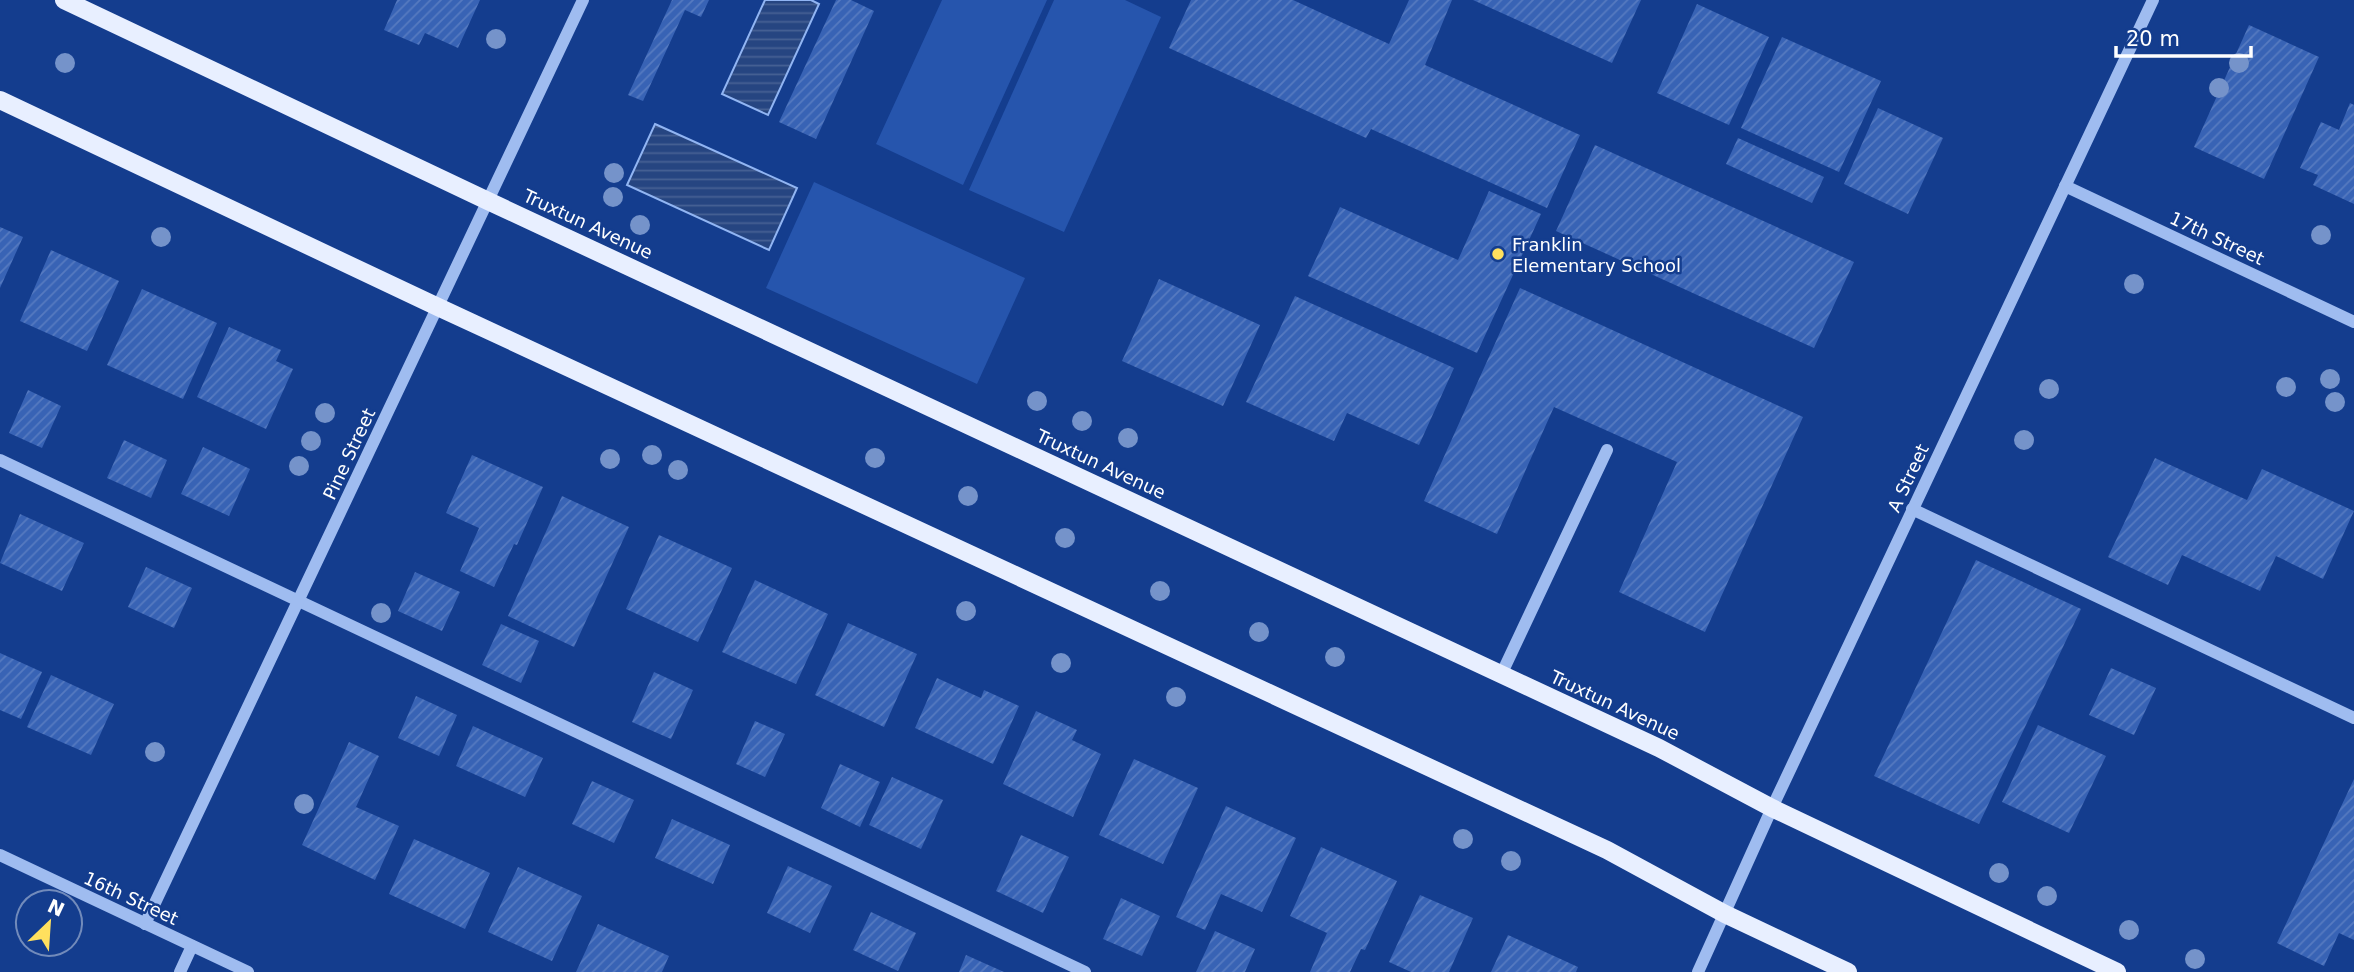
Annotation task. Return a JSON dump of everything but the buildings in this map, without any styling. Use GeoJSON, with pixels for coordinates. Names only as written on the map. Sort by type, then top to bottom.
{"type":"FeatureCollection","features":[{"type":"Feature","properties":{"kind":"main road","name":"Truxtun Avenue"},"geometry":{"type":"LineString","coordinates":[[64,0],[1659,748],[1772,808],[2117,972]]}},
{"type":"Feature","properties":{"kind":"main road"},"geometry":{"type":"LineString","coordinates":[[0,100],[438,307],[1607,850],[1725,914],[1848,972]]}},
{"type":"Feature","properties":{"kind":"street","name":"Pine Street"},"geometry":{"type":"LineString","coordinates":[[145,924],[583,0]]}},
{"type":"Feature","properties":{"kind":"street","name":"A Street"},"geometry":{"type":"LineString","coordinates":[[1698,972],[1772,808],[2152,0]]}},
{"type":"Feature","properties":{"kind":"street","name":"17th Street"},"geometry":{"type":"LineString","coordinates":[[2065,186],[2354,322]]}},
{"type":"Feature","properties":{"kind":"street"},"geometry":{"type":"LineString","coordinates":[[1501,675],[1607,450]]}},
{"type":"Feature","properties":{"kind":"street"},"geometry":{"type":"LineString","coordinates":[[0,460],[1085,972]]}},
{"type":"Feature","properties":{"kind":"street"},"geometry":{"type":"LineString","coordinates":[[1912,509],[2354,718]]}},
{"type":"Feature","properties":{"kind":"street","name":"16th Street"},"geometry":{"type":"LineString","coordinates":[[0,855],[247,972]]}},
{"type":"Feature","properties":{"kind":"street"},"geometry":{"type":"LineString","coordinates":[[180,972],[192,946]]}},
{"type":"Feature","properties":{"kind":"shaded area"},"geometry":{"type":"Polygon","coordinates":[[[765,0],[811,0],[819,4],[768,115],[722,94],[765,0]]]}},
{"type":"Feature","properties":{"kind":"shaded area"},"geometry":{"type":"Polygon","coordinates":[[[942,0],[1047,0],[963,185],[876,144],[942,0]]]}},
{"type":"Feature","properties":{"kind":"shaded area"},"geometry":{"type":"Polygon","coordinates":[[[1054,0],[1125,0],[1161,17],[1064,232],[969,190],[1054,0]]]}},
{"type":"Feature","properties":{"kind":"shaded area"},"geometry":{"type":"Polygon","coordinates":[[[655,124],[797,188],[769,250],[627,185],[655,124]]]}},
{"type":"Feature","properties":{"kind":"shaded area"},"geometry":{"type":"Polygon","coordinates":[[[814,182],[1025,278],[977,384],[766,288],[814,182]]]}},
{"type":"Feature","properties":{"kind":"place","name":"Franklin Elementary School"},"geometry":{"type":"Point","coordinates":[1498,254]}}]}
